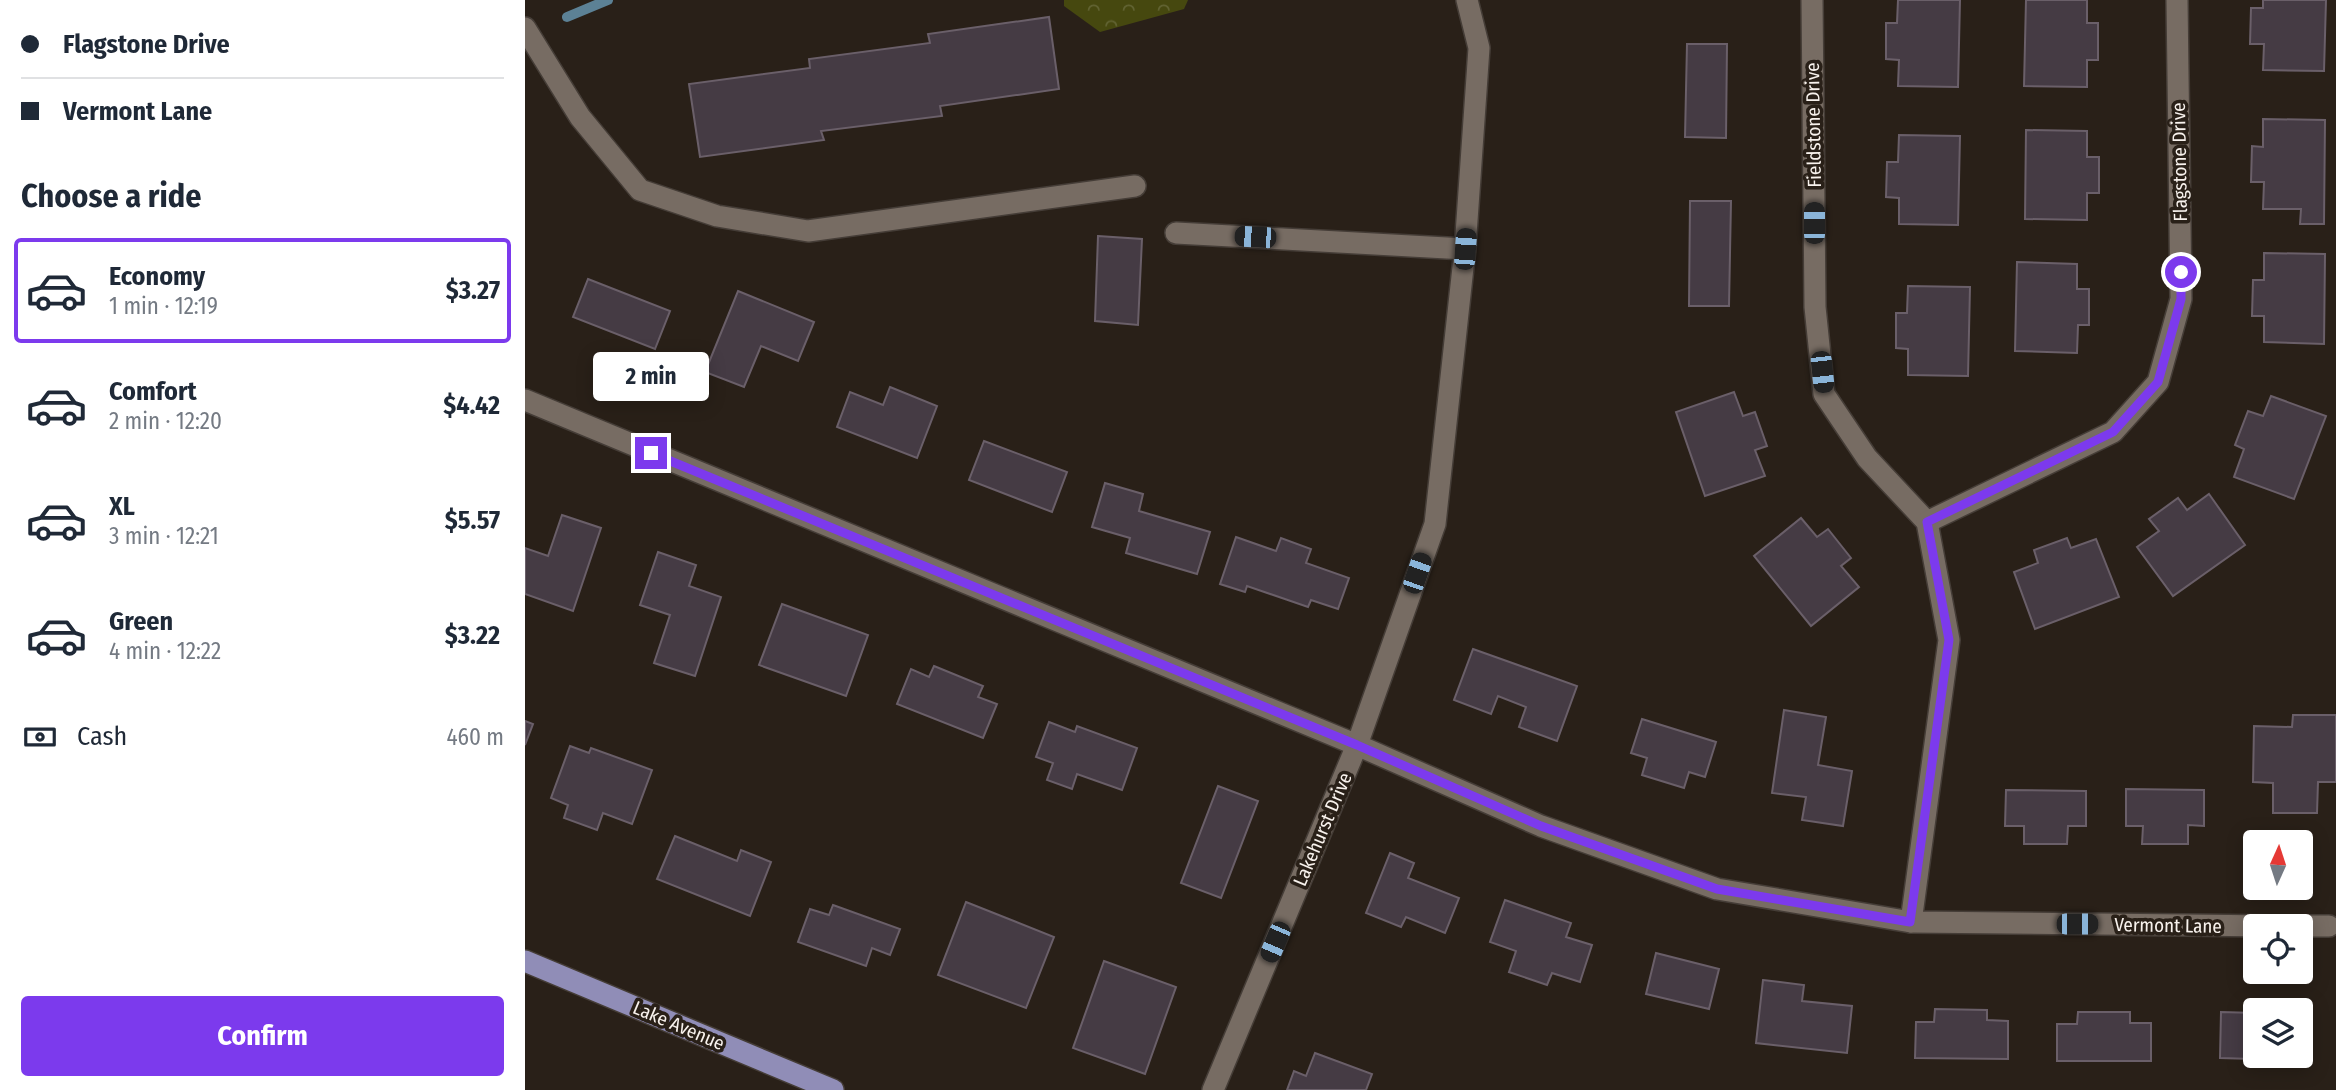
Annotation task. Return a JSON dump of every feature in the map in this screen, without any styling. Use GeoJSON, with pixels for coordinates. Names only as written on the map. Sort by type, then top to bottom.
{"type":"FeatureCollection","features":[{"type":"Feature","properties":{"kind":"main road","name":"Lake Avenue"},"geometry":{"type":"LineString","coordinates":[[525,961],[833,1090]]}},
{"type":"Feature","properties":{"kind":"street","name":"Lakehurst Drive"},"geometry":{"type":"LineString","coordinates":[[1213,1090],[1357,745],[1435,524],[1465,249],[1479,48],[1467,0]]}},
{"type":"Feature","properties":{"kind":"street","name":"Fieldstone Drive"},"geometry":{"type":"LineString","coordinates":[[1812,0],[1815,307],[1824,394],[1867,458],[1927,522]]}},
{"type":"Feature","properties":{"kind":"street","name":"Flagstone Drive"},"geometry":{"type":"LineString","coordinates":[[1927,522],[2113,432],[2158,382],[2181,299],[2177,0]]}},
{"type":"Feature","properties":{"kind":"street"},"geometry":{"type":"LineString","coordinates":[[525,29],[580,117],[640,190],[717,216],[807,231],[1135,186]]}},
{"type":"Feature","properties":{"kind":"street"},"geometry":{"type":"LineString","coordinates":[[1176,233],[1465,249]]}},
{"type":"Feature","properties":{"kind":"street","name":"Vermont Lane"},"geometry":{"type":"LineString","coordinates":[[525,400],[1357,745],[1541,826],[1717,889],[1910,922],[2243,926]]}},
{"type":"Feature","properties":{"kind":"street"},"geometry":{"type":"LineString","coordinates":[[1910,922],[1949,640],[1927,522]]}},
{"type":"Feature","properties":{"kind":"street"},"geometry":{"type":"LineString","coordinates":[[2313,926],[2329,926]]}},
{"type":"Feature","properties":{"kind":"green space"},"geometry":{"type":"Polygon","coordinates":[[[1064,0],[1188,0],[1184,9],[1100,32],[1064,6],[1064,0]]]}},
{"type":"Feature","properties":{"kind":"building"},"geometry":{"type":"Polygon","coordinates":[[[1898,0],[1960,0],[1958,87],[1898,86],[1899,60],[1886,59],[1886,23],[1897,23],[1898,0]]]}},
{"type":"Feature","properties":{"kind":"building"},"geometry":{"type":"Polygon","coordinates":[[[2026,0],[2087,0],[2087,23],[2098,23],[2098,60],[2087,60],[2087,87],[2024,86],[2026,0]]]}},
{"type":"Feature","properties":{"kind":"building"},"geometry":{"type":"Polygon","coordinates":[[[2263,0],[2326,0],[2324,71],[2263,70],[2264,44],[2250,44],[2251,8],[2263,8],[2263,0]]]}},
{"type":"Feature","properties":{"kind":"building"},"geometry":{"type":"Polygon","coordinates":[[[1049,17],[1059,89],[940,106],[942,116],[821,131],[824,140],[700,157],[689,84],[810,68],[809,59],[930,43],[928,34],[1049,17]]]}},
{"type":"Feature","properties":{"kind":"building"},"geometry":{"type":"Polygon","coordinates":[[[1687,44],[1727,44],[1726,138],[1685,137],[1687,44]]]}},
{"type":"Feature","properties":{"kind":"building"},"geometry":{"type":"Polygon","coordinates":[[[2263,119],[2325,120],[2324,224],[2300,224],[2301,209],[2263,209],[2264,182],[2251,182],[2252,146],[2263,147],[2263,119]]]}},
{"type":"Feature","properties":{"kind":"building"},"geometry":{"type":"Polygon","coordinates":[[[2026,130],[2087,131],[2087,157],[2099,157],[2099,193],[2087,193],[2087,220],[2025,219],[2026,130]]]}},
{"type":"Feature","properties":{"kind":"building"},"geometry":{"type":"Polygon","coordinates":[[[1899,135],[1960,136],[1958,225],[1899,224],[1899,198],[1886,197],[1887,162],[1898,162],[1899,135]]]}},
{"type":"Feature","properties":{"kind":"building"},"geometry":{"type":"Polygon","coordinates":[[[1690,201],[1731,201],[1729,306],[1689,306],[1690,201]]]}},
{"type":"Feature","properties":{"kind":"building"},"geometry":{"type":"Polygon","coordinates":[[[1098,236],[1142,239],[1138,325],[1095,321],[1098,236]]]}},
{"type":"Feature","properties":{"kind":"building"},"geometry":{"type":"Polygon","coordinates":[[[2264,253],[2325,254],[2324,344],[2264,342],[2264,316],[2252,316],[2253,280],[2264,280],[2264,253]]]}},
{"type":"Feature","properties":{"kind":"building"},"geometry":{"type":"Polygon","coordinates":[[[2017,262],[2077,264],[2077,289],[2089,289],[2089,325],[2078,325],[2077,353],[2015,351],[2017,262]]]}},
{"type":"Feature","properties":{"kind":"building"},"geometry":{"type":"Polygon","coordinates":[[[588,279],[670,311],[655,349],[573,317],[588,279]]]}},
{"type":"Feature","properties":{"kind":"building"},"geometry":{"type":"Polygon","coordinates":[[[1908,286],[1970,287],[1968,376],[1908,375],[1908,349],[1896,348],[1896,313],[1907,313],[1908,286]]]}},
{"type":"Feature","properties":{"kind":"building"},"geometry":{"type":"Polygon","coordinates":[[[738,291],[814,322],[798,361],[761,346],[744,387],[705,372],[738,291]]]}},
{"type":"Feature","properties":{"kind":"building"},"geometry":{"type":"Polygon","coordinates":[[[890,387],[937,406],[917,458],[837,427],[850,392],[883,405],[890,387]]]}},
{"type":"Feature","properties":{"kind":"building"},"geometry":{"type":"Polygon","coordinates":[[[1734,392],[1743,416],[1755,412],[1767,446],[1755,450],[1765,476],[1705,496],[1676,412],[1734,392]]]}},
{"type":"Feature","properties":{"kind":"building"},"geometry":{"type":"Polygon","coordinates":[[[2271,396],[2326,416],[2294,499],[2234,477],[2244,449],[2235,445],[2248,411],[2263,416],[2271,396]]]}},
{"type":"Feature","properties":{"kind":"building"},"geometry":{"type":"Polygon","coordinates":[[[984,441],[1067,472],[1052,512],[969,480],[984,441]]]}},
{"type":"Feature","properties":{"kind":"building"},"geometry":{"type":"Polygon","coordinates":[[[1105,483],[1143,494],[1139,511],[1210,532],[1197,574],[1126,553],[1130,538],[1092,527],[1105,483]]]}},
{"type":"Feature","properties":{"kind":"building"},"geometry":{"type":"Polygon","coordinates":[[[2209,494],[2245,545],[2173,596],[2137,547],[2159,531],[2149,519],[2178,498],[2187,510],[2209,494]]]}},
{"type":"Feature","properties":{"kind":"building"},"geometry":{"type":"Polygon","coordinates":[[[562,515],[601,528],[573,611],[525,594],[525,548],[548,556],[562,515]]]}},
{"type":"Feature","properties":{"kind":"building"},"geometry":{"type":"Polygon","coordinates":[[[1801,518],[1817,537],[1828,529],[1851,558],[1841,566],[1859,587],[1811,626],[1754,556],[1801,518]]]}},
{"type":"Feature","properties":{"kind":"building"},"geometry":{"type":"Polygon","coordinates":[[[1236,537],[1276,551],[1281,538],[1311,549],[1306,563],[1349,578],[1338,609],[1311,600],[1308,607],[1247,586],[1245,592],[1220,584],[1236,537]]]}},
{"type":"Feature","properties":{"kind":"building"},"geometry":{"type":"Polygon","coordinates":[[[2067,538],[2071,548],[2096,539],[2119,597],[2035,629],[2014,572],[2038,563],[2034,550],[2067,538]]]}},
{"type":"Feature","properties":{"kind":"building"},"geometry":{"type":"Polygon","coordinates":[[[658,552],[696,565],[689,586],[721,597],[695,676],[654,663],[670,615],[640,605],[658,552]]]}},
{"type":"Feature","properties":{"kind":"building"},"geometry":{"type":"Polygon","coordinates":[[[782,604],[868,635],[846,696],[759,665],[782,604]]]}},
{"type":"Feature","properties":{"kind":"building"},"geometry":{"type":"Polygon","coordinates":[[[1473,649],[1577,686],[1557,741],[1519,727],[1526,707],[1498,696],[1491,714],[1454,700],[1473,649]]]}},
{"type":"Feature","properties":{"kind":"building"},"geometry":{"type":"Polygon","coordinates":[[[934,666],[983,686],[978,697],[997,704],[983,738],[897,704],[911,669],[929,677],[934,666]]]}},
{"type":"Feature","properties":{"kind":"building"},"geometry":{"type":"Polygon","coordinates":[[[1784,710],[1826,717],[1818,765],[1852,771],[1843,826],[1802,820],[1806,797],[1772,793],[1784,710]]]}},
{"type":"Feature","properties":{"kind":"building"},"geometry":{"type":"Polygon","coordinates":[[[2293,715],[2336,715],[2336,782],[2318,782],[2317,813],[2273,813],[2273,783],[2253,782],[2254,726],[2292,727],[2293,715]]]}},
{"type":"Feature","properties":{"kind":"building"},"geometry":{"type":"Polygon","coordinates":[[[1642,719],[1716,742],[1705,777],[1689,772],[1684,788],[1642,775],[1647,758],[1631,753],[1642,719]]]}},
{"type":"Feature","properties":{"kind":"building"},"geometry":{"type":"Polygon","coordinates":[[[525,721],[533,724],[525,745],[525,721]]]}},
{"type":"Feature","properties":{"kind":"building"},"geometry":{"type":"Polygon","coordinates":[[[1049,722],[1075,732],[1077,726],[1137,748],[1122,790],[1077,774],[1072,789],[1047,780],[1053,763],[1036,757],[1049,722]]]}},
{"type":"Feature","properties":{"kind":"building"},"geometry":{"type":"Polygon","coordinates":[[[570,746],[589,753],[591,748],[652,770],[632,824],[603,813],[597,830],[564,818],[568,805],[551,798],[570,746]]]}},
{"type":"Feature","properties":{"kind":"building"},"geometry":{"type":"Polygon","coordinates":[[[1218,786],[1258,801],[1221,898],[1181,883],[1218,786]]]}},
{"type":"Feature","properties":{"kind":"building"},"geometry":{"type":"Polygon","coordinates":[[[2126,789],[2204,790],[2204,826],[2188,825],[2188,844],[2142,844],[2143,826],[2126,826],[2126,789]]]}},
{"type":"Feature","properties":{"kind":"building"},"geometry":{"type":"Polygon","coordinates":[[[2006,790],[2086,791],[2086,826],[2068,826],[2067,844],[2024,844],[2024,826],[2005,826],[2006,790]]]}},
{"type":"Feature","properties":{"kind":"building"},"geometry":{"type":"Polygon","coordinates":[[[675,836],[737,861],[741,850],[771,862],[750,916],[657,879],[675,836]]]}},
{"type":"Feature","properties":{"kind":"building"},"geometry":{"type":"Polygon","coordinates":[[[1390,853],[1414,863],[1408,878],[1459,898],[1445,933],[1406,917],[1401,927],[1366,913],[1390,853]]]}},
{"type":"Feature","properties":{"kind":"building"},"geometry":{"type":"Polygon","coordinates":[[[1505,900],[1571,923],[1566,937],[1592,945],[1580,982],[1552,973],[1547,985],[1509,972],[1516,951],[1490,942],[1505,900]]]}},
{"type":"Feature","properties":{"kind":"building"},"geometry":{"type":"Polygon","coordinates":[[[966,902],[1054,937],[1026,1008],[938,975],[966,902]]]}},
{"type":"Feature","properties":{"kind":"building"},"geometry":{"type":"Polygon","coordinates":[[[833,905],[900,929],[890,955],[872,948],[866,966],[798,942],[810,909],[829,915],[833,905]]]}},
{"type":"Feature","properties":{"kind":"building"},"geometry":{"type":"Polygon","coordinates":[[[1656,953],[1719,969],[1709,1009],[1646,994],[1656,953]]]}},
{"type":"Feature","properties":{"kind":"building"},"geometry":{"type":"Polygon","coordinates":[[[1104,961],[1176,987],[1145,1074],[1073,1048],[1104,961]]]}},
{"type":"Feature","properties":{"kind":"building"},"geometry":{"type":"Polygon","coordinates":[[[1763,980],[1804,985],[1802,1001],[1852,1006],[1847,1053],[1756,1043],[1763,980]]]}},
{"type":"Feature","properties":{"kind":"building"},"geometry":{"type":"Polygon","coordinates":[[[1935,1009],[1987,1010],[1987,1020],[2008,1021],[2008,1059],[1915,1058],[1916,1022],[1934,1022],[1935,1009]]]}},
{"type":"Feature","properties":{"kind":"building"},"geometry":{"type":"Polygon","coordinates":[[[2078,1012],[2130,1012],[2130,1023],[2151,1023],[2151,1061],[2057,1061],[2057,1024],[2077,1024],[2078,1012]]]}},
{"type":"Feature","properties":{"kind":"building"},"geometry":{"type":"Polygon","coordinates":[[[2221,1012],[2243,1013],[2243,1059],[2220,1058],[2221,1012]]]}},
{"type":"Feature","properties":{"kind":"building"},"geometry":{"type":"Polygon","coordinates":[[[1315,1053],[1372,1074],[1366,1090],[1287,1090],[1294,1071],[1306,1076],[1315,1053]]]}},
{"type":"Feature","properties":{"kind":"waterway"},"geometry":{"type":"LineString","coordinates":[[567,17],[608,0]]}},
{"type":"Feature","properties":{"kind":"route"},"geometry":{"type":"LineString","coordinates":[[651,453],[1357,745],[1541,826],[1717,889],[1910,922],[1949,640],[1927,522],[2113,432],[2158,382],[2181,299],[2181,272]]}}]}
